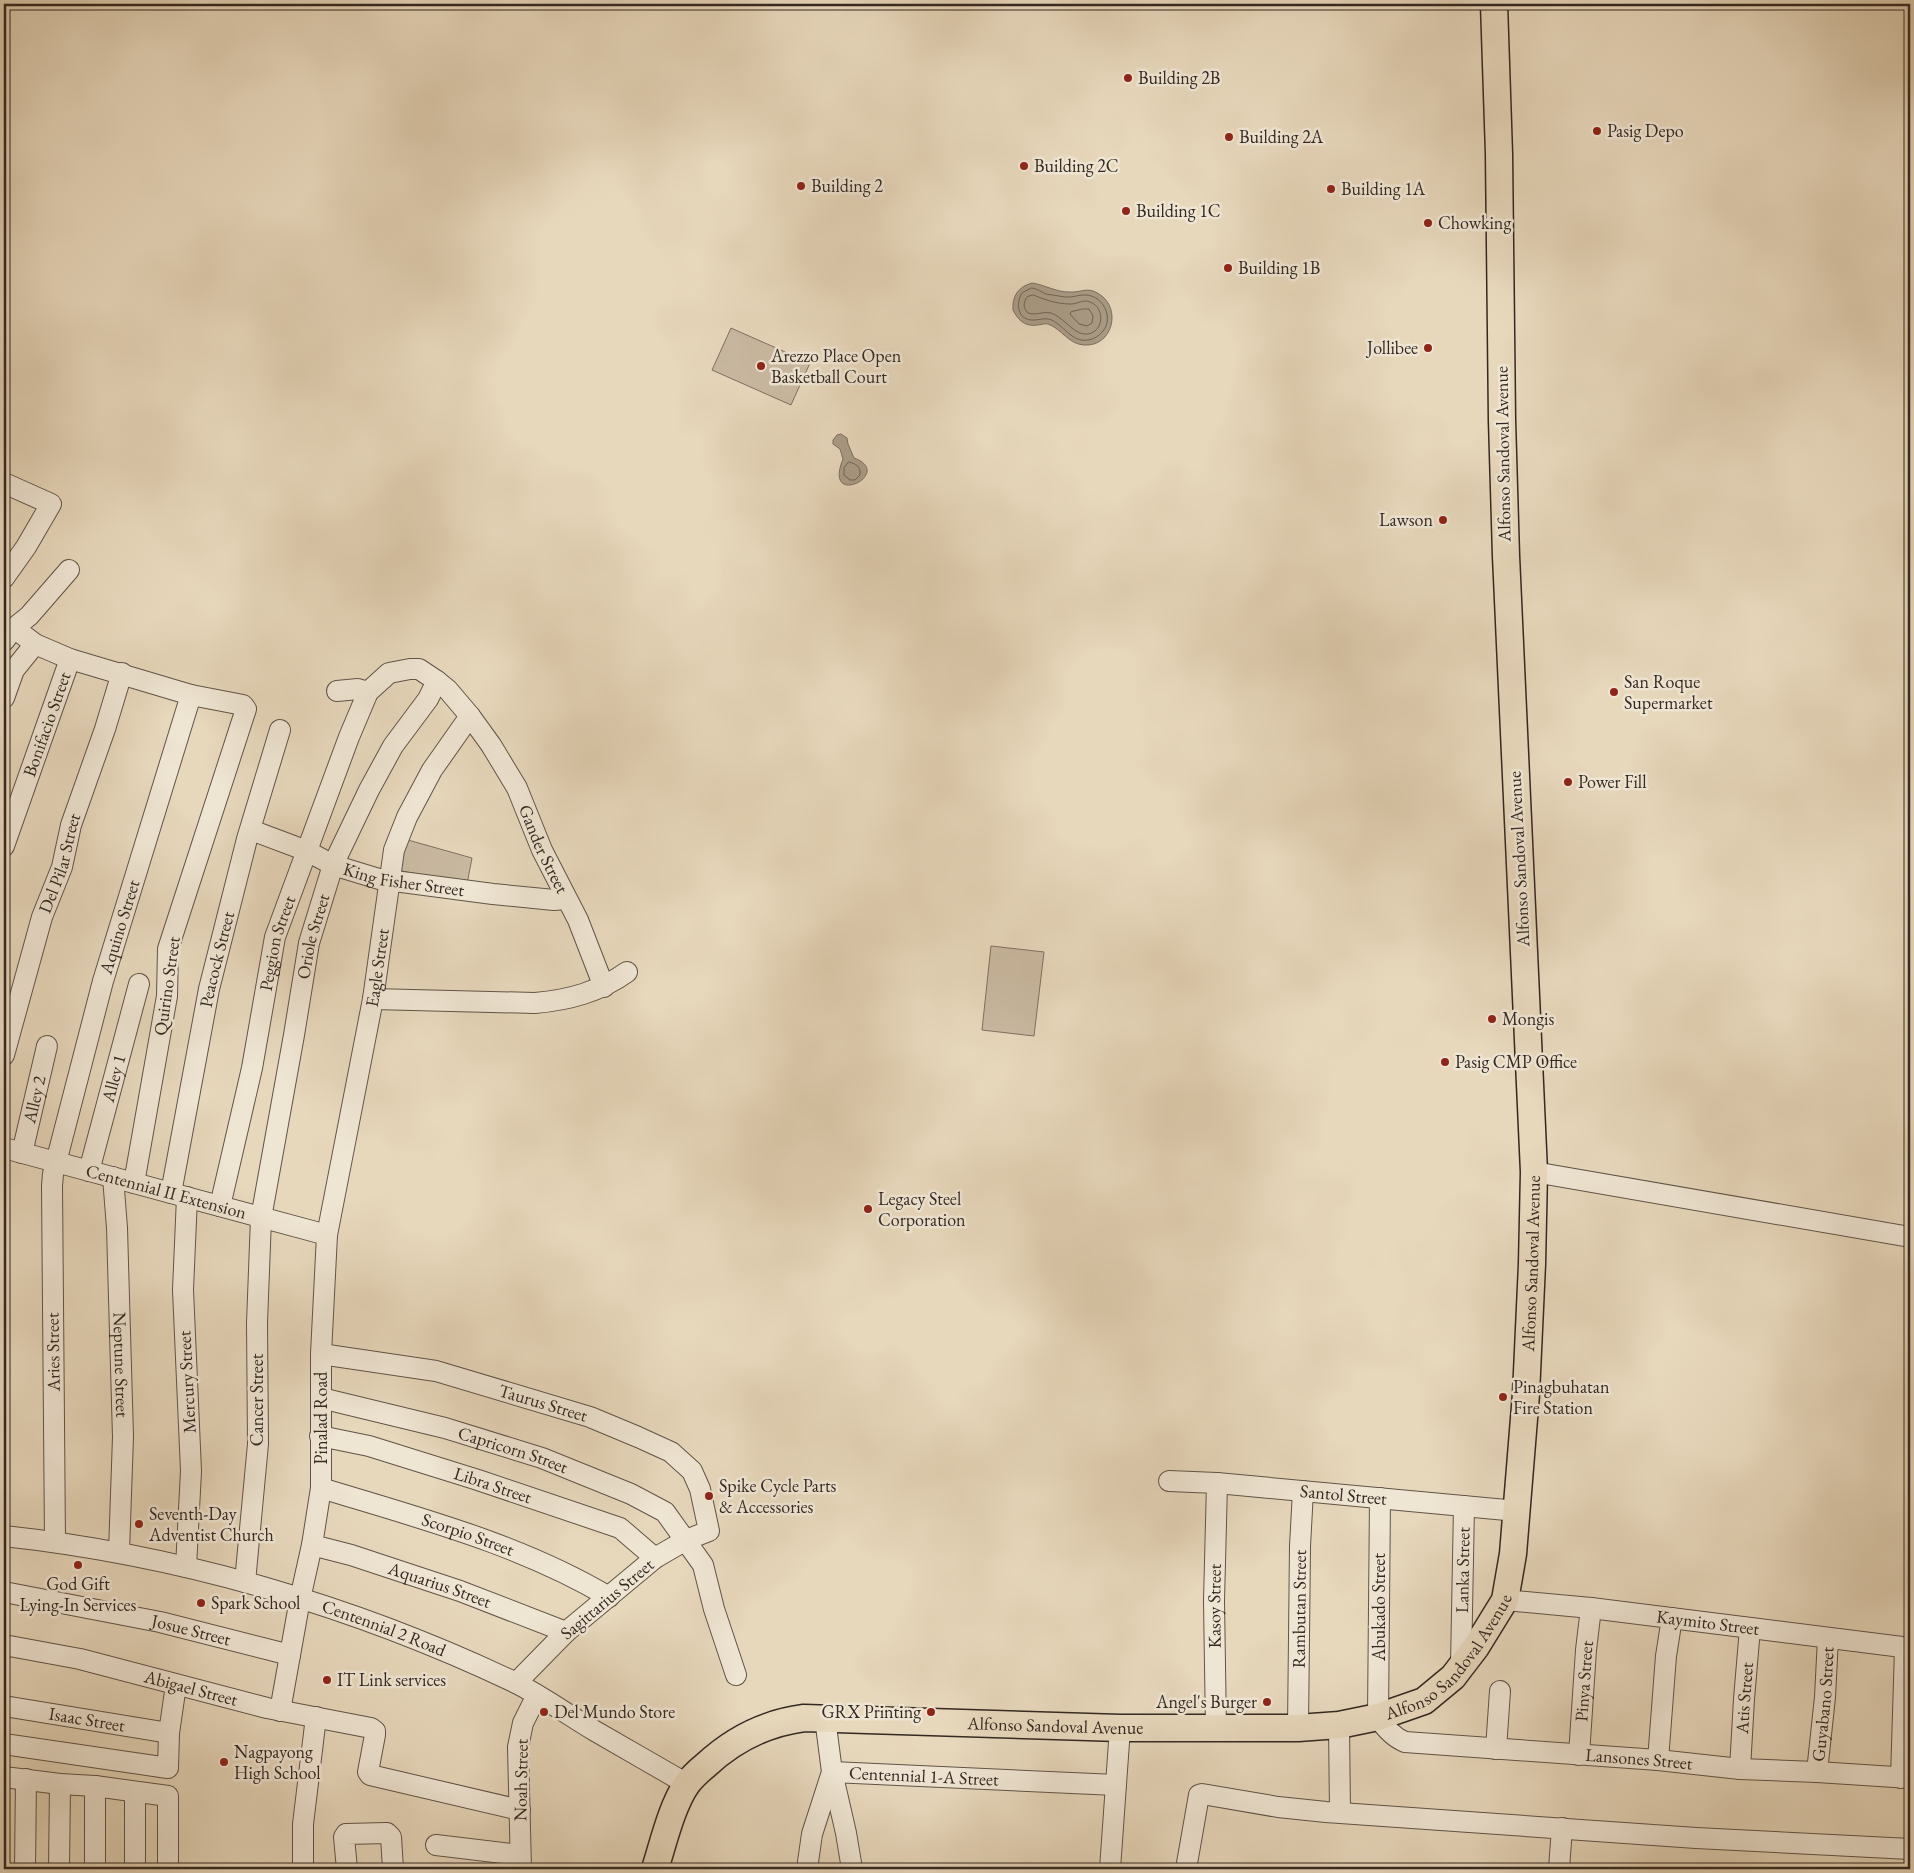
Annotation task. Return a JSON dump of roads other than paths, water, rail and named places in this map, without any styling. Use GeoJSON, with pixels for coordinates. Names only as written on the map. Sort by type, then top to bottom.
{"type":"FeatureCollection","features":[{"type":"Feature","properties":{"kind":"main road","name":"Alfonso Sandoval Avenue"},"geometry":{"type":"LineString","coordinates":[[655,1869],[674,1811],[687,1784],[718,1754],[734,1742],[762,1728],[787,1720],[825,1718],[1216,1730],[1339,1725],[1378,1717],[1424,1700],[1453,1676],[1462,1665],[1476,1647],[1505,1600],[1513,1554],[1526,1384],[1534,1172],[1506,556],[1502,420],[1499,154],[1494,4]]}},
{"type":"Feature","properties":{"kind":"street"},"geometry":{"type":"LineString","coordinates":[[4,483],[51,504],[26,547],[4,578]]}},
{"type":"Feature","properties":{"kind":"street"},"geometry":{"type":"LineString","coordinates":[[69,570],[29,616],[9,634],[70,659],[122,673],[191,696]]}},
{"type":"Feature","properties":{"kind":"street"},"geometry":{"type":"LineString","coordinates":[[4,698],[14,670],[35,644]]}},
{"type":"Feature","properties":{"kind":"street","name":"Bonifacio Street"},"geometry":{"type":"LineString","coordinates":[[4,846],[70,659]]}},
{"type":"Feature","properties":{"kind":"street","name":"Gander Street"},"geometry":{"type":"LineString","coordinates":[[368,692],[389,672],[419,669],[437,680],[448,690],[470,716],[517,788],[542,850],[565,899],[578,920],[604,987]]}},
{"type":"Feature","properties":{"kind":"street","name":"Del Pilar Street"},"geometry":{"type":"LineString","coordinates":[[4,1054],[42,918],[62,867],[72,825],[122,673]]}},
{"type":"Feature","properties":{"kind":"street","name":"Oriole Street"},"geometry":{"type":"LineString","coordinates":[[261,1218],[309,943],[333,866],[389,752],[428,699],[437,680]]}},
{"type":"Feature","properties":{"kind":"street"},"geometry":{"type":"LineString","coordinates":[[337,691],[358,690],[368,692]]}},
{"type":"Feature","properties":{"kind":"street","name":"Peggion Street"},"geometry":{"type":"LineString","coordinates":[[220,1206],[252,1068],[275,937],[349,737],[368,692]]}},
{"type":"Feature","properties":{"kind":"street","name":"Quirino Street"},"geometry":{"type":"LineString","coordinates":[[134,1183],[167,996],[168,949],[246,709],[243,706],[191,696]]}},
{"type":"Feature","properties":{"kind":"street","name":"Aquino Street"},"geometry":{"type":"LineString","coordinates":[[56,1162],[103,980],[191,696]]}},
{"type":"Feature","properties":{"kind":"street","name":"Eagle Street"},"geometry":{"type":"LineString","coordinates":[[327,1235],[372,999],[394,850],[407,817],[432,770],[470,716]]}},
{"type":"Feature","properties":{"kind":"street","name":"Peacock Street"},"geometry":{"type":"LineString","coordinates":[[179,1195],[209,989],[251,830],[280,730]]}},
{"type":"Feature","properties":{"kind":"street","name":"King Fisher Street"},"geometry":{"type":"LineString","coordinates":[[251,830],[307,851],[333,866],[389,881],[554,900],[565,899]]}},
{"type":"Feature","properties":{"kind":"street"},"geometry":{"type":"LineString","coordinates":[[372,999],[535,1003],[558,1001],[587,994],[604,987],[627,972]]}},
{"type":"Feature","properties":{"kind":"street","name":"Alley 1"},"geometry":{"type":"LineString","coordinates":[[89,1171],[139,984]]}},
{"type":"Feature","properties":{"kind":"street","name":"Alley 2"},"geometry":{"type":"LineString","coordinates":[[13,1150],[47,1046]]}},
{"type":"Feature","properties":{"kind":"street","name":"Centennial II Extension"},"geometry":{"type":"LineString","coordinates":[[13,1150],[327,1235]]}},
{"type":"Feature","properties":{"kind":"street","name":"Aries Street"},"geometry":{"type":"LineString","coordinates":[[55,1542],[52,1186],[56,1162]]}},
{"type":"Feature","properties":{"kind":"street"},"geometry":{"type":"LineString","coordinates":[[1534,1172],[1910,1237]]}},
{"type":"Feature","properties":{"kind":"street","name":"Neptune Street"},"geometry":{"type":"LineString","coordinates":[[113,1177],[117,1228],[124,1437],[119,1552]]}},
{"type":"Feature","properties":{"kind":"street","name":"Mercury Street"},"geometry":{"type":"LineString","coordinates":[[179,1195],[191,1471],[186,1567]]}},
{"type":"Feature","properties":{"kind":"street","name":"Cancer Street"},"geometry":{"type":"LineString","coordinates":[[245,1582],[258,1444],[257,1322],[261,1218]]}},
{"type":"Feature","properties":{"kind":"street","name":"Pinalad Road"},"geometry":{"type":"LineString","coordinates":[[280,1711],[321,1488],[321,1354],[327,1235]]}},
{"type":"Feature","properties":{"kind":"street","name":"Taurus Street"},"geometry":{"type":"LineString","coordinates":[[321,1354],[444,1374],[590,1416],[671,1452],[692,1471],[700,1489],[708,1531]]}},
{"type":"Feature","properties":{"kind":"street","name":"Capricorn Street"},"geometry":{"type":"LineString","coordinates":[[321,1398],[445,1428],[542,1458],[631,1494],[665,1512],[703,1565],[717,1619],[736,1675]]}},
{"type":"Feature","properties":{"kind":"street","name":"Libra Street"},"geometry":{"type":"LineString","coordinates":[[320,1436],[378,1449],[478,1480],[620,1528],[655,1558]]}},
{"type":"Feature","properties":{"kind":"street","name":"Santol Street"},"geometry":{"type":"LineString","coordinates":[[1169,1481],[1304,1491],[1517,1511]]}},
{"type":"Feature","properties":{"kind":"street","name":"Kasoy Street"},"geometry":{"type":"LineString","coordinates":[[1216,1730],[1214,1602],[1217,1484]]}},
{"type":"Feature","properties":{"kind":"street","name":"Scorpio Street"},"geometry":{"type":"LineString","coordinates":[[321,1488],[458,1530],[542,1562],[576,1578],[609,1597]]}},
{"type":"Feature","properties":{"kind":"street","name":"Rambutan Street"},"geometry":{"type":"LineString","coordinates":[[1298,1728],[1300,1546],[1304,1491]]}},
{"type":"Feature","properties":{"kind":"street","name":"Abukado Street"},"geometry":{"type":"LineString","coordinates":[[1378,1717],[1380,1498]]}},
{"type":"Feature","properties":{"kind":"street","name":"Lanka Street"},"geometry":{"type":"LineString","coordinates":[[1462,1665],[1464,1506]]}},
{"type":"Feature","properties":{"kind":"street","name":"Sagittarius Street"},"geometry":{"type":"LineString","coordinates":[[516,1683],[566,1632],[655,1558],[686,1540],[708,1531]]}},
{"type":"Feature","properties":{"kind":"street","name":"Centennial 2 Road"},"geometry":{"type":"LineString","coordinates":[[4,1536],[119,1552],[245,1582],[300,1599],[431,1645],[516,1683],[687,1784]]}},
{"type":"Feature","properties":{"kind":"street","name":"Aquarius Street"},"geometry":{"type":"LineString","coordinates":[[312,1545],[351,1555],[460,1591],[566,1632]]}},
{"type":"Feature","properties":{"kind":"street","name":"Josue Street"},"geometry":{"type":"LineString","coordinates":[[4,1592],[160,1622],[290,1655]]}},
{"type":"Feature","properties":{"kind":"street","name":"Kaymito Street"},"geometry":{"type":"LineString","coordinates":[[1505,1600],[1591,1608],[1908,1648]]}},
{"type":"Feature","properties":{"kind":"street","name":"Pinya Street"},"geometry":{"type":"LineString","coordinates":[[1579,1755],[1586,1650],[1591,1608]]}},
{"type":"Feature","properties":{"kind":"street"},"geometry":{"type":"LineString","coordinates":[[1658,1760],[1666,1656],[1672,1618]]}},
{"type":"Feature","properties":{"kind":"street","name":"Atis Street"},"geometry":{"type":"LineString","coordinates":[[1740,1769],[1750,1628]]}},
{"type":"Feature","properties":{"kind":"street","name":"Guyabano Street"},"geometry":{"type":"LineString","coordinates":[[1817,1772],[1825,1697],[1828,1638]]}},
{"type":"Feature","properties":{"kind":"street","name":"Abigael Street"},"geometry":{"type":"LineString","coordinates":[[4,1644],[80,1659],[280,1711],[371,1728],[375,1731],[375,1735],[368,1772],[370,1775],[520,1810]]}},
{"type":"Feature","properties":{"kind":"street"},"geometry":{"type":"LineString","coordinates":[[1906,1778],[1908,1648]]}},
{"type":"Feature","properties":{"kind":"street"},"geometry":{"type":"LineString","coordinates":[[4,1744],[168,1768],[169,1733],[176,1685]]}},
{"type":"Feature","properties":{"kind":"street"},"geometry":{"type":"LineString","coordinates":[[1496,1748],[1500,1691]]}},
{"type":"Feature","properties":{"kind":"street","name":"Noah Street"},"geometry":{"type":"LineString","coordinates":[[521,1862],[518,1747],[524,1723],[537,1695]]}},
{"type":"Feature","properties":{"kind":"street","name":"Isaac Street"},"geometry":{"type":"LineString","coordinates":[[4,1706],[169,1733]]}},
{"type":"Feature","properties":{"kind":"street"},"geometry":{"type":"LineString","coordinates":[[303,1869],[303,1824],[316,1717]]}},
{"type":"Feature","properties":{"kind":"street","name":"Lansones Street"},"geometry":{"type":"LineString","coordinates":[[1378,1717],[1389,1732],[1405,1742],[1658,1760],[1740,1769],[1906,1778]]}},
{"type":"Feature","properties":{"kind":"street"},"geometry":{"type":"LineString","coordinates":[[807,1869],[812,1834],[832,1772],[825,1718]]}},
{"type":"Feature","properties":{"kind":"street"},"geometry":{"type":"LineString","coordinates":[[1339,1725],[1340,1812]]}},
{"type":"Feature","properties":{"kind":"street"},"geometry":{"type":"LineString","coordinates":[[1110,1869],[1120,1728]]}},
{"type":"Feature","properties":{"kind":"street","name":"Centennial 1-A Street"},"geometry":{"type":"LineString","coordinates":[[852,1869],[832,1772],[1116,1785]]}},
{"type":"Feature","properties":{"kind":"street"},"geometry":{"type":"LineString","coordinates":[[4,1777],[95,1786],[135,1793],[168,1796],[168,1869]]}},
{"type":"Feature","properties":{"kind":"street"},"geometry":{"type":"LineString","coordinates":[[25,1869],[26,1779]]}},
{"type":"Feature","properties":{"kind":"street"},"geometry":{"type":"LineString","coordinates":[[59,1869],[60,1784]]}},
{"type":"Feature","properties":{"kind":"street"},"geometry":{"type":"LineString","coordinates":[[95,1786],[95,1869]]}},
{"type":"Feature","properties":{"kind":"street"},"geometry":{"type":"LineString","coordinates":[[135,1793],[135,1869]]}},
{"type":"Feature","properties":{"kind":"street"},"geometry":{"type":"LineString","coordinates":[[1186,1869],[1199,1795],[1202,1794],[1278,1807],[1340,1812],[1696,1838],[1910,1849]]}},
{"type":"Feature","properties":{"kind":"street"},"geometry":{"type":"LineString","coordinates":[[1558,1869],[1562,1828]]}},
{"type":"Feature","properties":{"kind":"street"},"geometry":{"type":"LineString","coordinates":[[346,1869],[344,1837],[349,1833],[390,1834],[393,1869]]}},
{"type":"Feature","properties":{"kind":"street"},"geometry":{"type":"LineString","coordinates":[[436,1845],[521,1862]]}},
{"type":"Feature","properties":{"kind":"water"},"geometry":{"type":"Polygon","coordinates":[[[1032,283],[1064,292],[1091,290],[1099,294],[1106,300],[1110,308],[1112,317],[1108,333],[1102,340],[1094,344],[1084,345],[1074,342],[1048,324],[1029,325],[1022,322],[1013,310],[1015,296],[1023,287],[1032,283]]]}},
{"type":"Feature","properties":{"kind":"water"},"geometry":{"type":"Polygon","coordinates":[[[841,434],[847,438],[854,458],[865,464],[867,472],[856,483],[848,485],[842,482],[839,474],[843,459],[840,449],[833,444],[833,440],[837,435],[841,434]]]}},
{"type":"Feature","properties":{"kind":"place","name":"Building 2B"},"geometry":{"type":"Point","coordinates":[1128,78]}},
{"type":"Feature","properties":{"kind":"place","name":"Pasig Depo"},"geometry":{"type":"Point","coordinates":[1597,131]}},
{"type":"Feature","properties":{"kind":"place","name":"Building 2A"},"geometry":{"type":"Point","coordinates":[1229,137]}},
{"type":"Feature","properties":{"kind":"place","name":"Building 2C"},"geometry":{"type":"Point","coordinates":[1024,166]}},
{"type":"Feature","properties":{"kind":"place","name":"Building 2"},"geometry":{"type":"Point","coordinates":[801,186]}},
{"type":"Feature","properties":{"kind":"place","name":"Building 1A"},"geometry":{"type":"Point","coordinates":[1331,189]}},
{"type":"Feature","properties":{"kind":"place","name":"Building 1C"},"geometry":{"type":"Point","coordinates":[1126,211]}},
{"type":"Feature","properties":{"kind":"place","name":"Chowking"},"geometry":{"type":"Point","coordinates":[1428,223]}},
{"type":"Feature","properties":{"kind":"place","name":"Building 1B"},"geometry":{"type":"Point","coordinates":[1228,268]}},
{"type":"Feature","properties":{"kind":"place","name":"Jollibee"},"geometry":{"type":"Point","coordinates":[1428,348]}},
{"type":"Feature","properties":{"kind":"place","name":"Arezzo Place Open Basketball Court"},"geometry":{"type":"Point","coordinates":[761,366]}},
{"type":"Feature","properties":{"kind":"place","name":"Lawson"},"geometry":{"type":"Point","coordinates":[1443,520]}},
{"type":"Feature","properties":{"kind":"place","name":"San Roque Supermarket"},"geometry":{"type":"Point","coordinates":[1614,692]}},
{"type":"Feature","properties":{"kind":"place","name":"Power Fill"},"geometry":{"type":"Point","coordinates":[1568,782]}},
{"type":"Feature","properties":{"kind":"place","name":"Mongis"},"geometry":{"type":"Point","coordinates":[1492,1019]}},
{"type":"Feature","properties":{"kind":"place","name":"Pasig CMP Office"},"geometry":{"type":"Point","coordinates":[1445,1062]}},
{"type":"Feature","properties":{"kind":"place","name":"Legacy Steel Corporation"},"geometry":{"type":"Point","coordinates":[868,1209]}},
{"type":"Feature","properties":{"kind":"place","name":"Pinagbuhatan Fire Station"},"geometry":{"type":"Point","coordinates":[1503,1397]}},
{"type":"Feature","properties":{"kind":"place","name":"Spike Cycle Parts & Accessories"},"geometry":{"type":"Point","coordinates":[709,1496]}},
{"type":"Feature","properties":{"kind":"place","name":"Seventh-Day Adventist Church"},"geometry":{"type":"Point","coordinates":[139,1524]}},
{"type":"Feature","properties":{"kind":"place","name":"God Gift Lying-In Services"},"geometry":{"type":"Point","coordinates":[78,1565]}},
{"type":"Feature","properties":{"kind":"place","name":"Spark School"},"geometry":{"type":"Point","coordinates":[201,1603]}},
{"type":"Feature","properties":{"kind":"place","name":"IT Link services"},"geometry":{"type":"Point","coordinates":[327,1680]}},
{"type":"Feature","properties":{"kind":"place","name":"Angel's Burger"},"geometry":{"type":"Point","coordinates":[1267,1702]}},
{"type":"Feature","properties":{"kind":"place","name":"Del Mundo Store"},"geometry":{"type":"Point","coordinates":[544,1712]}},
{"type":"Feature","properties":{"kind":"place","name":"GRX Printing"},"geometry":{"type":"Point","coordinates":[931,1712]}},
{"type":"Feature","properties":{"kind":"place","name":"Nagpayong High School"},"geometry":{"type":"Point","coordinates":[224,1762]}}]}
